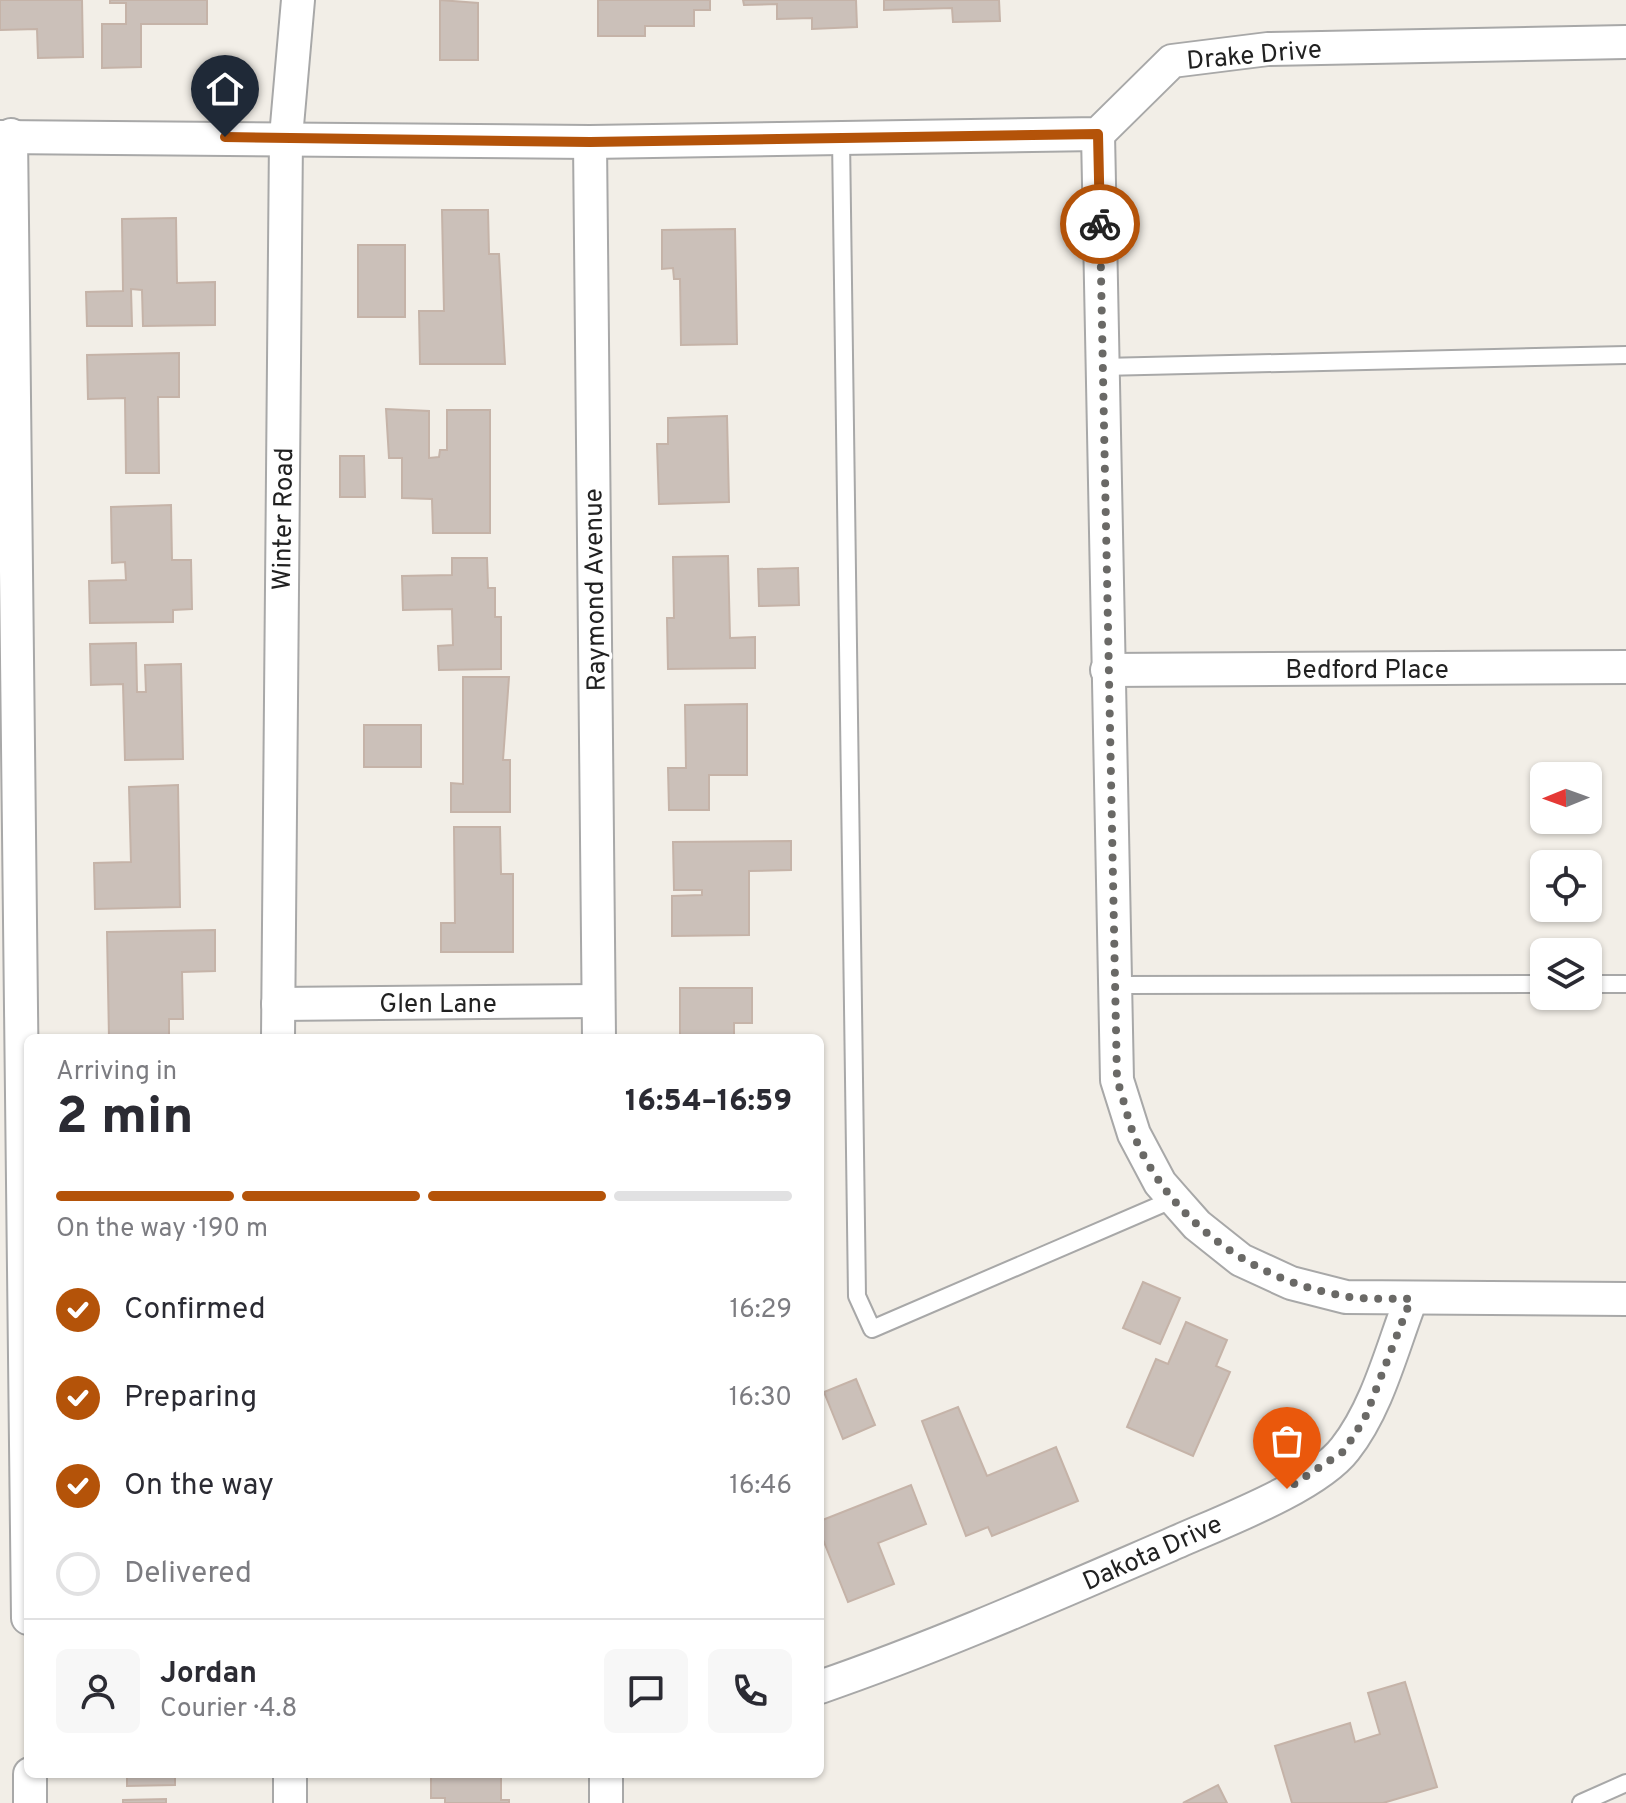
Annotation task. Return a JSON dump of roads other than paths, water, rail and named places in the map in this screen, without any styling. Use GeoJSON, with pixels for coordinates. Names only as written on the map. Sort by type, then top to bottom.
{"type":"FeatureCollection","features":[{"type":"Feature","properties":{"kind":"street","name":"Winter Road"},"geometry":{"type":"LineString","coordinates":[[278,1034],[286,137],[298,0]]}},
{"type":"Feature","properties":{"kind":"street","name":"Drake Drive"},"geometry":{"type":"LineString","coordinates":[[1098,134],[1172,61],[1268,49],[1626,42]]}},
{"type":"Feature","properties":{"kind":"street"},"geometry":{"type":"LineString","coordinates":[[24,1520],[12,1228],[6,136],[590,142],[1098,134],[1107,670],[1118,985],[1117,1080],[1134,1134],[1160,1183],[1197,1225],[1241,1260],[1291,1283],[1346,1297],[1626,1299]]}},
{"type":"Feature","properties":{"kind":"street","name":"Raymond Avenue"},"geometry":{"type":"LineString","coordinates":[[590,142],[599,1034]]}},
{"type":"Feature","properties":{"kind":"street","name":"Bedford Place"},"geometry":{"type":"LineString","coordinates":[[1107,670],[1626,667]]}},
{"type":"Feature","properties":{"kind":"street","name":"Glen Lane"},"geometry":{"type":"LineString","coordinates":[[278,1004],[598,1001]]}},
{"type":"Feature","properties":{"kind":"street","name":"Dakota Drive"},"geometry":{"type":"LineString","coordinates":[[824,1686],[931,1649],[1243,1513],[1309,1478],[1344,1451],[1365,1418],[1411,1299]]}},
{"type":"Feature","properties":{"kind":"street"},"geometry":{"type":"LineString","coordinates":[[30,1778],[30,1803]]}},
{"type":"Feature","properties":{"kind":"street"},"geometry":{"type":"LineString","coordinates":[[290,1778],[290,1803]]}},
{"type":"Feature","properties":{"kind":"street"},"geometry":{"type":"LineString","coordinates":[[606,1778],[606,1803]]}},
{"type":"Feature","properties":{"kind":"lane"},"geometry":{"type":"LineString","coordinates":[[841,138],[857,1296],[872,1329],[1174,1199]]}},
{"type":"Feature","properties":{"kind":"lane"},"geometry":{"type":"LineString","coordinates":[[1102,367],[1626,355]]}},
{"type":"Feature","properties":{"kind":"lane"},"geometry":{"type":"LineString","coordinates":[[1118,985],[1530,984]]}},
{"type":"Feature","properties":{"kind":"lane"},"geometry":{"type":"LineString","coordinates":[[1602,984],[1626,984]]}},
{"type":"Feature","properties":{"kind":"lane"},"geometry":{"type":"LineString","coordinates":[[1581,1803],[1626,1783]]}}]}
